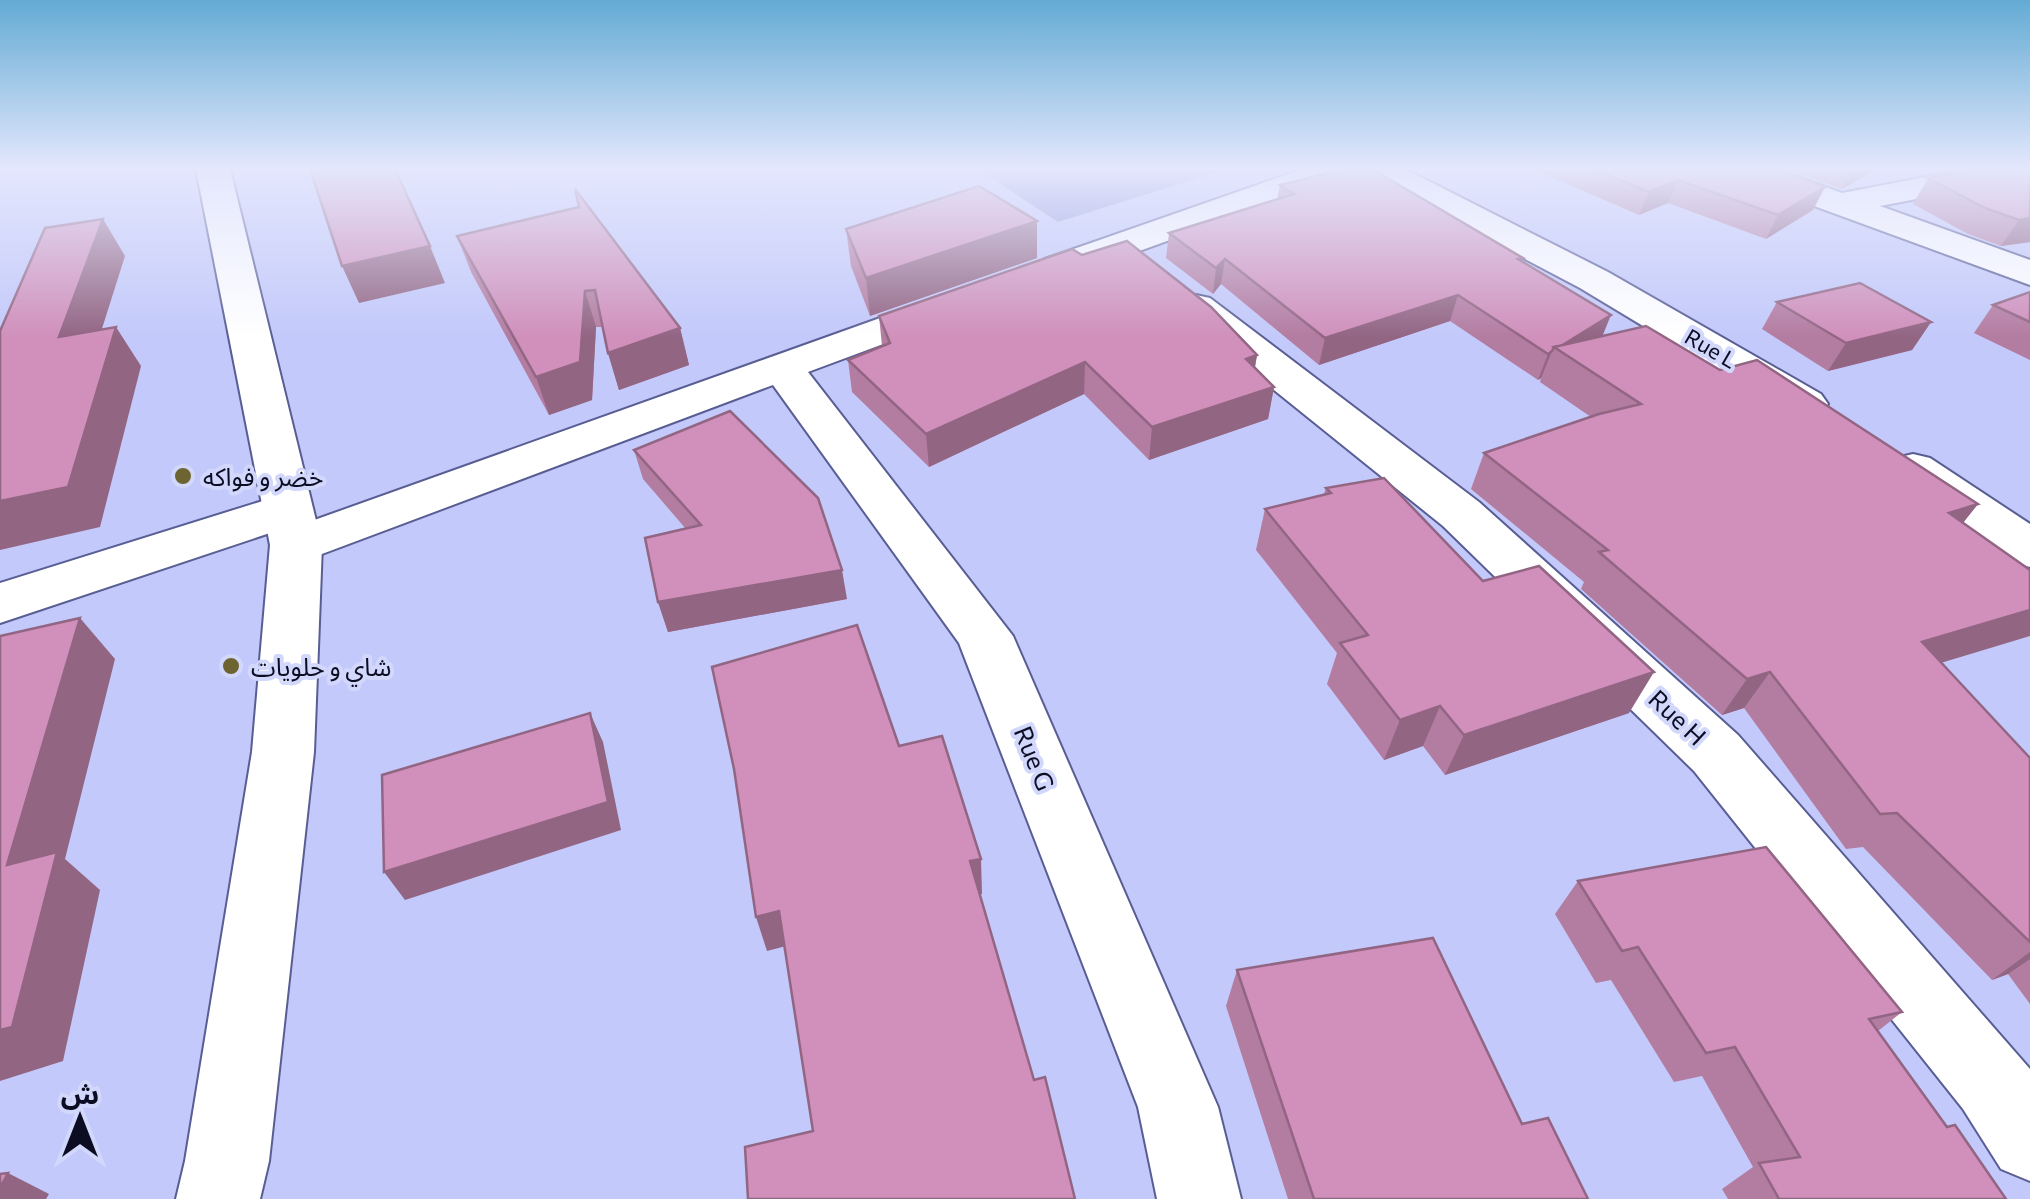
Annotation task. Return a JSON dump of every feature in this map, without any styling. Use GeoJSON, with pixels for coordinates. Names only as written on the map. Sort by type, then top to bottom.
{"type":"FeatureCollection","features":[{"type":"Feature","properties":{"kind":"street"},"geometry":{"type":"LineString","coordinates":[[218,1199],[227,1162],[284,752],[292,527],[226,225]]}},
{"type":"Feature","properties":{"kind":"street"},"geometry":{"type":"LineString","coordinates":[[0,603],[292,527],[780,365],[1177,225]]}},
{"type":"Feature","properties":{"kind":"street","name":"Rue L"},"geometry":{"type":"LineString","coordinates":[[1487,225],[1594,280],[1864,439],[2030,548]]}},
{"type":"Feature","properties":{"kind":"street"},"geometry":{"type":"LineString","coordinates":[[1900,225],[2030,273]]}},
{"type":"Feature","properties":{"kind":"street","name":"Rue H"},"geometry":{"type":"LineString","coordinates":[[1120,245],[1461,514],[1716,753],[1991,1081],[2030,1140]]}},
{"type":"Feature","properties":{"kind":"street","name":"Rue G"},"geometry":{"type":"LineString","coordinates":[[780,365],[985,636],[1178,1107],[1199,1199]]}},
{"type":"Feature","properties":{"kind":"building"},"geometry":{"type":"Polygon","coordinates":[[[101,225],[59,337],[116,327],[68,487],[0,501],[0,331],[45,228],[101,225]]]}},
{"type":"Feature","properties":{"kind":"building"},"geometry":{"type":"Polygon","coordinates":[[[328,225],[420,225],[430,246],[342,266],[328,225]]]}},
{"type":"Feature","properties":{"kind":"building"},"geometry":{"type":"Polygon","coordinates":[[[503,225],[602,225],[680,328],[608,353],[595,290],[585,291],[580,362],[536,377],[457,236],[503,225]]]}},
{"type":"Feature","properties":{"kind":"building"},"geometry":{"type":"Polygon","coordinates":[[[859,225],[1025,225],[866,278],[846,229],[859,225]]]}},
{"type":"Feature","properties":{"kind":"building"},"geometry":{"type":"Polygon","coordinates":[[[1195,225],[1467,225],[1611,315],[1548,354],[1458,295],[1325,338],[1225,259],[1216,268],[1169,233],[1195,225]]]}},
{"type":"Feature","properties":{"kind":"building"},"geometry":{"type":"Polygon","coordinates":[[[1127,241],[1211,307],[1257,355],[1246,359],[1274,387],[1152,427],[1085,362],[926,434],[848,360],[890,343],[879,316],[1072,249],[1082,255],[1127,241]]]}},
{"type":"Feature","properties":{"kind":"building"},"geometry":{"type":"Polygon","coordinates":[[[1860,283],[1931,322],[1846,343],[1777,302],[1860,283]]]}},
{"type":"Feature","properties":{"kind":"building"},"geometry":{"type":"Polygon","coordinates":[[[2030,292],[2030,322],[1993,305],[2030,292]]]}},
{"type":"Feature","properties":{"kind":"building"},"geometry":{"type":"Polygon","coordinates":[[[1646,326],[1720,370],[1757,360],[1978,504],[1949,513],[2030,570],[2030,610],[1922,642],[2030,758],[2030,942],[1897,813],[1880,814],[1770,672],[1747,679],[1599,552],[1608,550],[1484,453],[1641,404],[1554,347],[1646,326]]]}},
{"type":"Feature","properties":{"kind":"building"},"geometry":{"type":"Polygon","coordinates":[[[730,411],[818,498],[842,570],[658,602],[645,538],[701,525],[634,450],[730,411]]]}},
{"type":"Feature","properties":{"kind":"building"},"geometry":{"type":"Polygon","coordinates":[[[1384,478],[1483,581],[1539,566],[1654,672],[1464,735],[1440,706],[1400,720],[1340,643],[1368,635],[1265,509],[1331,493],[1326,488],[1384,478]]]}},
{"type":"Feature","properties":{"kind":"building"},"geometry":{"type":"Polygon","coordinates":[[[80,618],[7,865],[57,852],[12,1027],[0,1030],[0,636],[80,618]]]}},
{"type":"Feature","properties":{"kind":"building"},"geometry":{"type":"Polygon","coordinates":[[[857,625],[899,746],[942,736],[981,859],[970,861],[1034,1080],[1045,1077],[1075,1199],[748,1199],[745,1147],[813,1131],[779,911],[756,917],[734,769],[712,667],[857,625]]]}},
{"type":"Feature","properties":{"kind":"building"},"geometry":{"type":"Polygon","coordinates":[[[590,713],[608,802],[384,872],[382,775],[590,713]]]}},
{"type":"Feature","properties":{"kind":"building"},"geometry":{"type":"Polygon","coordinates":[[[1766,847],[1902,1012],[1869,1019],[1947,1127],[1955,1125],[2006,1199],[1779,1199],[1759,1163],[1800,1157],[1735,1047],[1706,1053],[1638,947],[1622,951],[1578,881],[1766,847]]]}},
{"type":"Feature","properties":{"kind":"building"},"geometry":{"type":"Polygon","coordinates":[[[1433,938],[1522,1124],[1548,1118],[1588,1199],[1314,1199],[1237,970],[1433,938]]]}},
{"type":"Feature","properties":{"kind":"place","name":"خضر و فواكه"},"geometry":{"type":"Point","coordinates":[183,476]}},
{"type":"Feature","properties":{"kind":"place","name":"شاي و حلويات"},"geometry":{"type":"Point","coordinates":[231,666]}}]}
